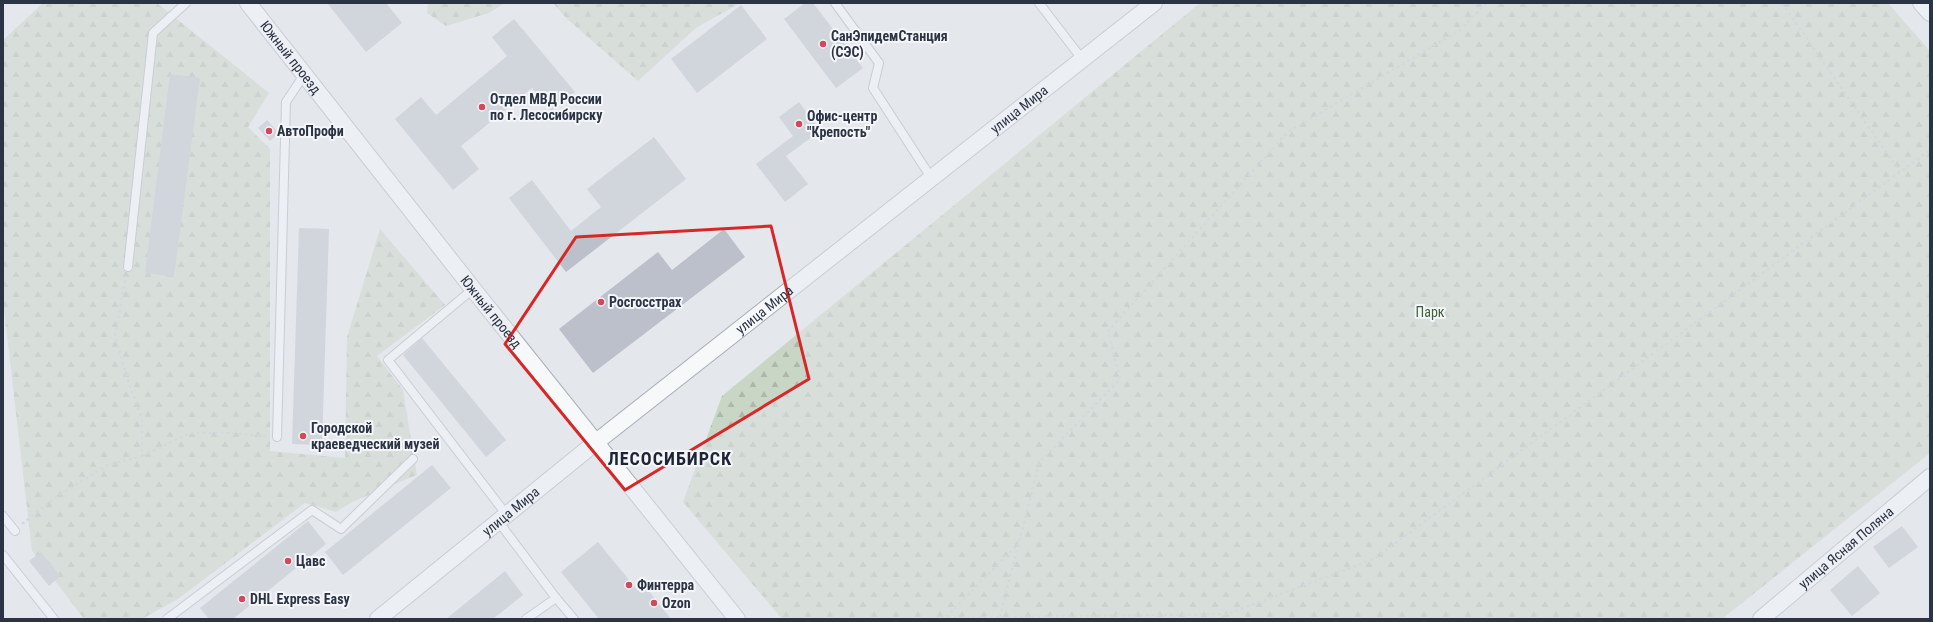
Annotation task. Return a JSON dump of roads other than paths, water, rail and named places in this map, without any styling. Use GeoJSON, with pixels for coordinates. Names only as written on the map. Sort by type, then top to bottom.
{"type":"FeatureCollection","features":[{"type":"Feature","properties":{"kind":"street","name":"улица Мира"},"geometry":{"type":"LineString","coordinates":[[378,619],[594,443],[932,179],[1082,58],[1154,3]]}},
{"type":"Feature","properties":{"kind":"street"},"geometry":{"type":"LineString","coordinates":[[1921,3],[1930,13]]}},
{"type":"Feature","properties":{"kind":"street","name":"Южный проезд"},"geometry":{"type":"LineString","coordinates":[[254,5],[304,75],[472,289],[594,443],[737,619]]}},
{"type":"Feature","properties":{"kind":"street","name":"улица Ясная Поляна"},"geometry":{"type":"LineString","coordinates":[[1761,619],[1930,477]]}},
{"type":"Feature","properties":{"kind":"lane"},"geometry":{"type":"LineString","coordinates":[[128,267],[153,33],[186,3]]}},
{"type":"Feature","properties":{"kind":"lane"},"geometry":{"type":"LineString","coordinates":[[835,3],[879,63],[873,88],[932,179]]}},
{"type":"Feature","properties":{"kind":"lane"},"geometry":{"type":"LineString","coordinates":[[1039,3],[1082,58]]}},
{"type":"Feature","properties":{"kind":"lane"},"geometry":{"type":"LineString","coordinates":[[277,437],[286,102],[304,75]]}},
{"type":"Feature","properties":{"kind":"lane"},"geometry":{"type":"LineString","coordinates":[[472,289],[388,360],[502,518],[556,598],[574,619]]}},
{"type":"Feature","properties":{"kind":"lane"},"geometry":{"type":"LineString","coordinates":[[167,619],[312,510],[341,528],[413,459]]}},
{"type":"Feature","properties":{"kind":"lane"},"geometry":{"type":"LineString","coordinates":[[3,516],[15,531]]}},
{"type":"Feature","properties":{"kind":"lane"},"geometry":{"type":"LineString","coordinates":[[3,555],[52,618]]}},
{"type":"Feature","properties":{"kind":"lane"},"geometry":{"type":"LineString","coordinates":[[526,619],[556,598]]}},
{"type":"Feature","properties":{"kind":"place","name":"СанЭпидемСтанция (СЭС)"},"geometry":{"type":"Point","coordinates":[823,44]}},
{"type":"Feature","properties":{"kind":"place","name":"Отдел МВД России по г. Лесосибирску"},"geometry":{"type":"Point","coordinates":[482,107]}},
{"type":"Feature","properties":{"kind":"place","name":"Офис-центр \"Крепость\""},"geometry":{"type":"Point","coordinates":[799,124]}},
{"type":"Feature","properties":{"kind":"place","name":"АвтоПрофи"},"geometry":{"type":"Point","coordinates":[269,131]}},
{"type":"Feature","properties":{"kind":"place","name":"Росгосстрах"},"geometry":{"type":"Point","coordinates":[601,302]}},
{"type":"Feature","properties":{"kind":"place","name":"Городской краеведческий музей"},"geometry":{"type":"Point","coordinates":[303,436]}},
{"type":"Feature","properties":{"kind":"place","name":"Цавс"},"geometry":{"type":"Point","coordinates":[288,561]}},
{"type":"Feature","properties":{"kind":"place","name":"Финтерра"},"geometry":{"type":"Point","coordinates":[629,585]}},
{"type":"Feature","properties":{"kind":"place","name":"DHL Express Easy"},"geometry":{"type":"Point","coordinates":[242,599]}},
{"type":"Feature","properties":{"kind":"place","name":"Ozon"},"geometry":{"type":"Point","coordinates":[654,603]}},
{"type":"Feature","properties":{"kind":"district","name":"ЛЕСОСИБИРСК"},"geometry":{"type":"Point","coordinates":[670,459]}},
{"type":"Feature","properties":{"kind":"park label","name":"Парк"},"geometry":{"type":"Point","coordinates":[1430,312]}}]}
